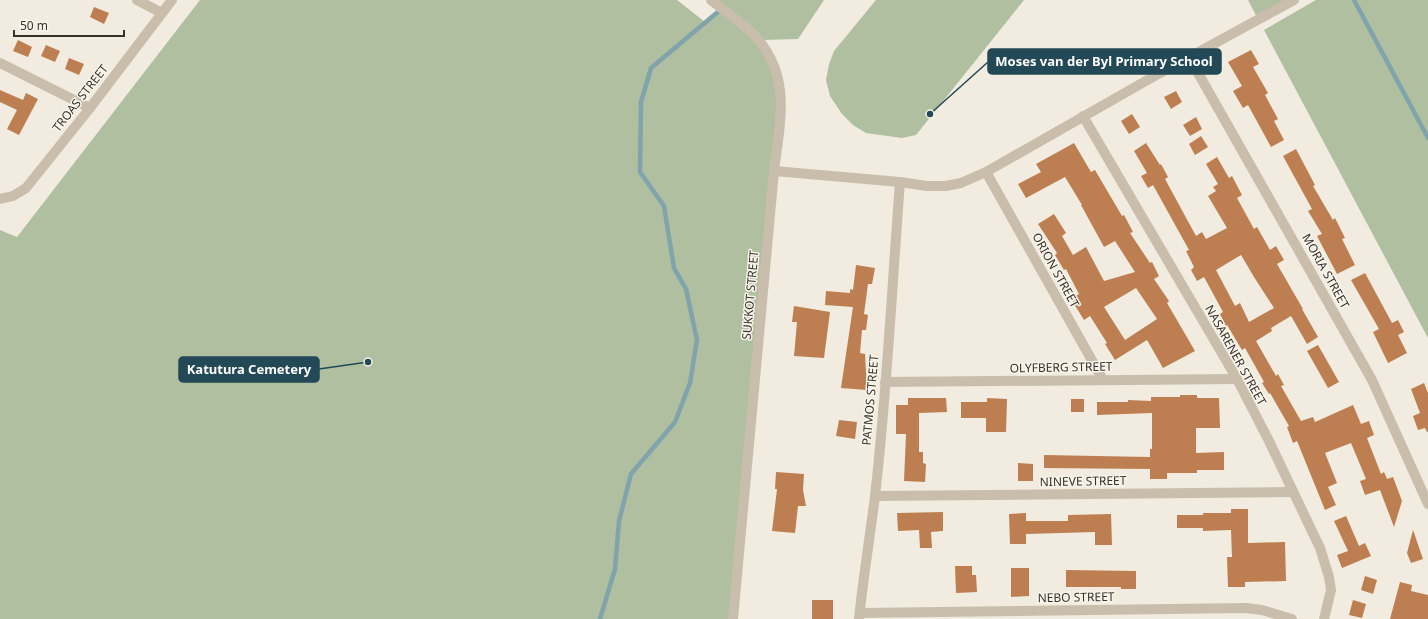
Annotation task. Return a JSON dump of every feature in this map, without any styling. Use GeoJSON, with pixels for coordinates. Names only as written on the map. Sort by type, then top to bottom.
{"type":"FeatureCollection","features":[{"type":"Feature","properties":{"kind":"street"},"geometry":{"type":"LineString","coordinates":[[137,0],[162,13]]}},
{"type":"Feature","properties":{"kind":"street","name":"TROAS STREET"},"geometry":{"type":"LineString","coordinates":[[0,199],[13,196],[26,188],[90,108],[172,0]]}},
{"type":"Feature","properties":{"kind":"street","name":"SUKKOT STREET"},"geometry":{"type":"LineString","coordinates":[[711,0],[755,36],[772,59],[779,80],[781,98],[734,619]]}},
{"type":"Feature","properties":{"kind":"street"},"geometry":{"type":"LineString","coordinates":[[774,171],[900,182],[928,186],[946,186],[960,183],[986,172],[1189,56],[1294,0]]}},
{"type":"Feature","properties":{"kind":"street","name":"MORIA STREET"},"geometry":{"type":"LineString","coordinates":[[1189,56],[1372,380],[1428,504]]}},
{"type":"Feature","properties":{"kind":"street"},"geometry":{"type":"LineString","coordinates":[[0,63],[90,108]]}},
{"type":"Feature","properties":{"kind":"street","name":"NASARENER STREET"},"geometry":{"type":"LineString","coordinates":[[1083,116],[1237,379],[1269,441],[1320,548],[1329,577],[1331,590],[1324,619]]}},
{"type":"Feature","properties":{"kind":"street","name":"ORION STREET"},"geometry":{"type":"LineString","coordinates":[[986,172],[1103,380]]}},
{"type":"Feature","properties":{"kind":"street","name":"PATMOS STREET"},"geometry":{"type":"LineString","coordinates":[[860,616],[866,554],[875,496],[900,182]]}},
{"type":"Feature","properties":{"kind":"street","name":"OLYFBERG STREET"},"geometry":{"type":"LineString","coordinates":[[885,382],[1237,379]]}},
{"type":"Feature","properties":{"kind":"street","name":"NINEVE STREET"},"geometry":{"type":"LineString","coordinates":[[875,496],[1292,492]]}},
{"type":"Feature","properties":{"kind":"street","name":"NEBO STREET"},"geometry":{"type":"LineString","coordinates":[[860,616],[1246,608],[1262,610],[1292,619]]}},
{"type":"Feature","properties":{"kind":"green space"},"geometry":{"type":"Polygon","coordinates":[[[200,0],[677,0],[705,22],[719,11],[709,0],[824,0],[798,39],[758,40],[779,80],[733,619],[0,619],[0,230],[17,237],[200,0]]]}},
{"type":"Feature","properties":{"kind":"green space"},"geometry":{"type":"Polygon","coordinates":[[[876,0],[1024,0],[916,135],[902,138],[866,133],[853,125],[842,114],[830,96],[826,80],[829,64],[834,51],[876,0]]]}},
{"type":"Feature","properties":{"kind":"green space"},"geometry":{"type":"Polygon","coordinates":[[[1248,0],[1295,0],[1259,21],[1248,0]]]}},
{"type":"Feature","properties":{"kind":"green space"},"geometry":{"type":"Polygon","coordinates":[[[1316,0],[1428,0],[1428,338],[1264,30],[1316,0]]]}},
{"type":"Feature","properties":{"kind":"building"},"geometry":{"type":"Polygon","coordinates":[[[94,7],[109,13],[104,24],[90,17],[94,7]]]}},
{"type":"Feature","properties":{"kind":"building"},"geometry":{"type":"Polygon","coordinates":[[[18,40],[32,47],[28,57],[13,51],[18,40]]]}},
{"type":"Feature","properties":{"kind":"building"},"geometry":{"type":"Polygon","coordinates":[[[46,45],[60,51],[55,62],[41,56],[46,45]]]}},
{"type":"Feature","properties":{"kind":"building"},"geometry":{"type":"Polygon","coordinates":[[[1251,50],[1259,64],[1253,67],[1268,93],[1265,95],[1278,119],[1274,121],[1284,140],[1271,147],[1248,105],[1243,108],[1233,91],[1242,86],[1228,62],[1251,50]]]}},
{"type":"Feature","properties":{"kind":"building"},"geometry":{"type":"Polygon","coordinates":[[[69,58],[84,64],[79,75],[65,69],[69,58]]]}},
{"type":"Feature","properties":{"kind":"building"},"geometry":{"type":"Polygon","coordinates":[[[0,90],[23,100],[26,93],[38,99],[19,135],[7,129],[17,110],[0,102],[0,90]]]}},
{"type":"Feature","properties":{"kind":"building"},"geometry":{"type":"Polygon","coordinates":[[[1176,91],[1182,102],[1171,109],[1164,97],[1176,91]]]}},
{"type":"Feature","properties":{"kind":"building"},"geometry":{"type":"Polygon","coordinates":[[[1132,114],[1140,127],[1129,134],[1121,121],[1132,114]]]}},
{"type":"Feature","properties":{"kind":"building"},"geometry":{"type":"Polygon","coordinates":[[[1196,117],[1202,129],[1190,136],[1183,125],[1196,117]]]}},
{"type":"Feature","properties":{"kind":"building"},"geometry":{"type":"Polygon","coordinates":[[[1201,136],[1208,147],[1195,155],[1189,144],[1201,136]]]}},
{"type":"Feature","properties":{"kind":"building"},"geometry":{"type":"Polygon","coordinates":[[[1074,143],[1091,172],[1095,170],[1122,216],[1124,215],[1133,232],[1130,233],[1150,263],[1152,262],[1159,276],[1154,279],[1169,301],[1167,303],[1195,351],[1163,368],[1147,340],[1115,360],[1105,344],[1107,343],[1090,316],[1084,320],[1071,299],[1079,294],[1066,269],[1064,270],[1055,255],[1057,253],[1038,224],[1054,214],[1066,233],[1062,236],[1073,255],[1086,247],[1104,281],[1135,272],[1115,241],[1104,247],[1082,205],[1065,177],[1026,198],[1018,184],[1041,172],[1036,164],[1074,143]],[[1136,288],[1104,307],[1125,340],[1157,319],[1136,288]]]}},
{"type":"Feature","properties":{"kind":"building"},"geometry":{"type":"Polygon","coordinates":[[[1146,143],[1168,177],[1165,179],[1196,236],[1202,232],[1206,239],[1227,228],[1208,196],[1216,191],[1213,187],[1218,184],[1206,164],[1217,157],[1229,178],[1232,176],[1242,195],[1237,198],[1254,229],[1257,227],[1270,250],[1276,246],[1284,260],[1277,264],[1318,337],[1307,344],[1291,316],[1271,328],[1272,331],[1256,341],[1276,376],[1278,374],[1284,385],[1281,386],[1301,421],[1313,417],[1315,422],[1353,405],[1361,424],[1369,421],[1374,435],[1367,438],[1381,474],[1384,472],[1387,479],[1393,477],[1402,501],[1394,527],[1380,490],[1365,495],[1360,481],[1366,479],[1351,443],[1325,453],[1337,483],[1328,487],[1336,505],[1325,510],[1297,441],[1293,443],[1287,427],[1289,426],[1270,393],[1269,394],[1262,383],[1264,382],[1245,348],[1242,350],[1227,325],[1226,326],[1220,314],[1223,312],[1204,277],[1197,281],[1191,270],[1194,267],[1186,251],[1189,250],[1153,185],[1148,188],[1141,176],[1147,173],[1134,151],[1146,143]],[[1241,255],[1216,270],[1235,306],[1240,303],[1249,322],[1274,308],[1241,255]]]}},
{"type":"Feature","properties":{"kind":"building"},"geometry":{"type":"Polygon","coordinates":[[[1296,149],[1315,185],[1313,186],[1333,220],[1335,218],[1345,238],[1342,239],[1355,265],[1337,274],[1317,236],[1322,234],[1308,211],[1312,209],[1283,156],[1296,149]]]}},
{"type":"Feature","properties":{"kind":"building"},"geometry":{"type":"Polygon","coordinates":[[[856,265],[875,268],[872,284],[868,284],[864,314],[868,315],[866,330],[862,330],[860,353],[865,354],[867,390],[841,388],[853,307],[825,305],[826,291],[850,293],[850,289],[853,290],[856,265]]]}},
{"type":"Feature","properties":{"kind":"building"},"geometry":{"type":"Polygon","coordinates":[[[1365,273],[1392,323],[1398,320],[1404,332],[1398,335],[1407,353],[1388,363],[1373,332],[1379,329],[1351,280],[1365,273]]]}},
{"type":"Feature","properties":{"kind":"building"},"geometry":{"type":"Polygon","coordinates":[[[794,306],[830,312],[824,358],[794,356],[797,322],[792,322],[794,306]]]}},
{"type":"Feature","properties":{"kind":"building"},"geometry":{"type":"Polygon","coordinates":[[[1318,345],[1339,382],[1328,388],[1307,351],[1318,345]]]}},
{"type":"Feature","properties":{"kind":"building"},"geometry":{"type":"Polygon","coordinates":[[[1424,383],[1428,393],[1428,432],[1425,428],[1418,430],[1413,416],[1420,413],[1411,389],[1424,383]]]}},
{"type":"Feature","properties":{"kind":"building"},"geometry":{"type":"Polygon","coordinates":[[[1180,395],[1197,395],[1197,398],[1219,398],[1220,428],[1196,428],[1196,453],[1224,452],[1224,470],[1197,470],[1197,473],[1167,473],[1167,479],[1150,479],[1150,469],[1044,468],[1044,455],[1150,457],[1150,449],[1152,449],[1152,413],[1097,415],[1097,402],[1128,402],[1128,400],[1151,401],[1151,397],[1180,397],[1180,395]]]}},
{"type":"Feature","properties":{"kind":"building"},"geometry":{"type":"Polygon","coordinates":[[[908,398],[946,398],[947,412],[919,413],[919,452],[923,452],[923,463],[926,464],[925,482],[904,481],[906,434],[896,434],[896,405],[908,405],[908,398]]]}},
{"type":"Feature","properties":{"kind":"building"},"geometry":{"type":"Polygon","coordinates":[[[987,398],[1007,399],[1006,432],[986,432],[986,418],[961,418],[961,402],[987,402],[987,398]]]}},
{"type":"Feature","properties":{"kind":"building"},"geometry":{"type":"Polygon","coordinates":[[[1071,399],[1084,399],[1084,412],[1071,412],[1071,399]]]}},
{"type":"Feature","properties":{"kind":"building"},"geometry":{"type":"Polygon","coordinates":[[[839,420],[857,422],[855,439],[836,436],[839,420]]]}},
{"type":"Feature","properties":{"kind":"building"},"geometry":{"type":"Polygon","coordinates":[[[1018,463],[1033,464],[1033,481],[1018,481],[1018,463]]]}},
{"type":"Feature","properties":{"kind":"building"},"geometry":{"type":"Polygon","coordinates":[[[776,472],[804,474],[803,490],[806,506],[798,506],[795,533],[772,531],[777,489],[775,489],[776,472]]]}},
{"type":"Feature","properties":{"kind":"building"},"geometry":{"type":"Polygon","coordinates":[[[1231,509],[1248,509],[1248,543],[1285,542],[1286,581],[1245,582],[1245,587],[1228,587],[1227,557],[1232,557],[1231,530],[1203,531],[1203,528],[1177,528],[1177,515],[1231,513],[1231,509]]]}},
{"type":"Feature","properties":{"kind":"building"},"geometry":{"type":"Polygon","coordinates":[[[943,512],[943,531],[931,532],[932,548],[920,548],[919,530],[898,531],[897,513],[943,512]]]}},
{"type":"Feature","properties":{"kind":"building"},"geometry":{"type":"Polygon","coordinates":[[[1026,513],[1026,521],[1068,521],[1068,515],[1111,514],[1112,545],[1095,545],[1095,532],[1026,534],[1026,544],[1010,544],[1009,514],[1026,513]]]}},
{"type":"Feature","properties":{"kind":"building"},"geometry":{"type":"Polygon","coordinates":[[[1346,516],[1359,546],[1365,543],[1371,556],[1342,568],[1337,555],[1348,551],[1334,521],[1346,516]]]}},
{"type":"Feature","properties":{"kind":"building"},"geometry":{"type":"Polygon","coordinates":[[[1413,530],[1423,559],[1411,563],[1407,553],[1413,530]]]}},
{"type":"Feature","properties":{"kind":"building"},"geometry":{"type":"Polygon","coordinates":[[[955,566],[972,566],[972,575],[976,575],[977,592],[956,593],[955,566]]]}},
{"type":"Feature","properties":{"kind":"building"},"geometry":{"type":"Polygon","coordinates":[[[1011,568],[1029,568],[1029,596],[1011,597],[1011,568]]]}},
{"type":"Feature","properties":{"kind":"building"},"geometry":{"type":"Polygon","coordinates":[[[1066,570],[1136,571],[1136,589],[1121,589],[1121,587],[1066,587],[1066,570]]]}},
{"type":"Feature","properties":{"kind":"building"},"geometry":{"type":"Polygon","coordinates":[[[1365,576],[1377,580],[1373,594],[1361,590],[1365,576]]]}},
{"type":"Feature","properties":{"kind":"building"},"geometry":{"type":"Polygon","coordinates":[[[1400,582],[1412,585],[1411,591],[1428,595],[1428,619],[1390,619],[1400,582]]]}},
{"type":"Feature","properties":{"kind":"building"},"geometry":{"type":"Polygon","coordinates":[[[812,600],[833,600],[833,619],[812,619],[812,600]]]}},
{"type":"Feature","properties":{"kind":"building"},"geometry":{"type":"Polygon","coordinates":[[[1353,600],[1366,604],[1362,618],[1349,615],[1353,600]]]}},
{"type":"Feature","properties":{"kind":"waterway"},"geometry":{"type":"LineString","coordinates":[[1354,0],[1428,138]]}},
{"type":"Feature","properties":{"kind":"waterway"},"geometry":{"type":"LineString","coordinates":[[600,619],[615,569],[619,521],[631,474],[675,422],[690,383],[697,340],[686,289],[674,268],[664,206],[640,172],[641,102],[651,68],[719,11]]}},
{"type":"Feature","properties":{"kind":"place","name":"Moses van der Byl Primary School"},"geometry":{"type":"Point","coordinates":[930,114]}},
{"type":"Feature","properties":{"kind":"place","name":"Katutura Cemetery"},"geometry":{"type":"Point","coordinates":[368,362]}}]}
